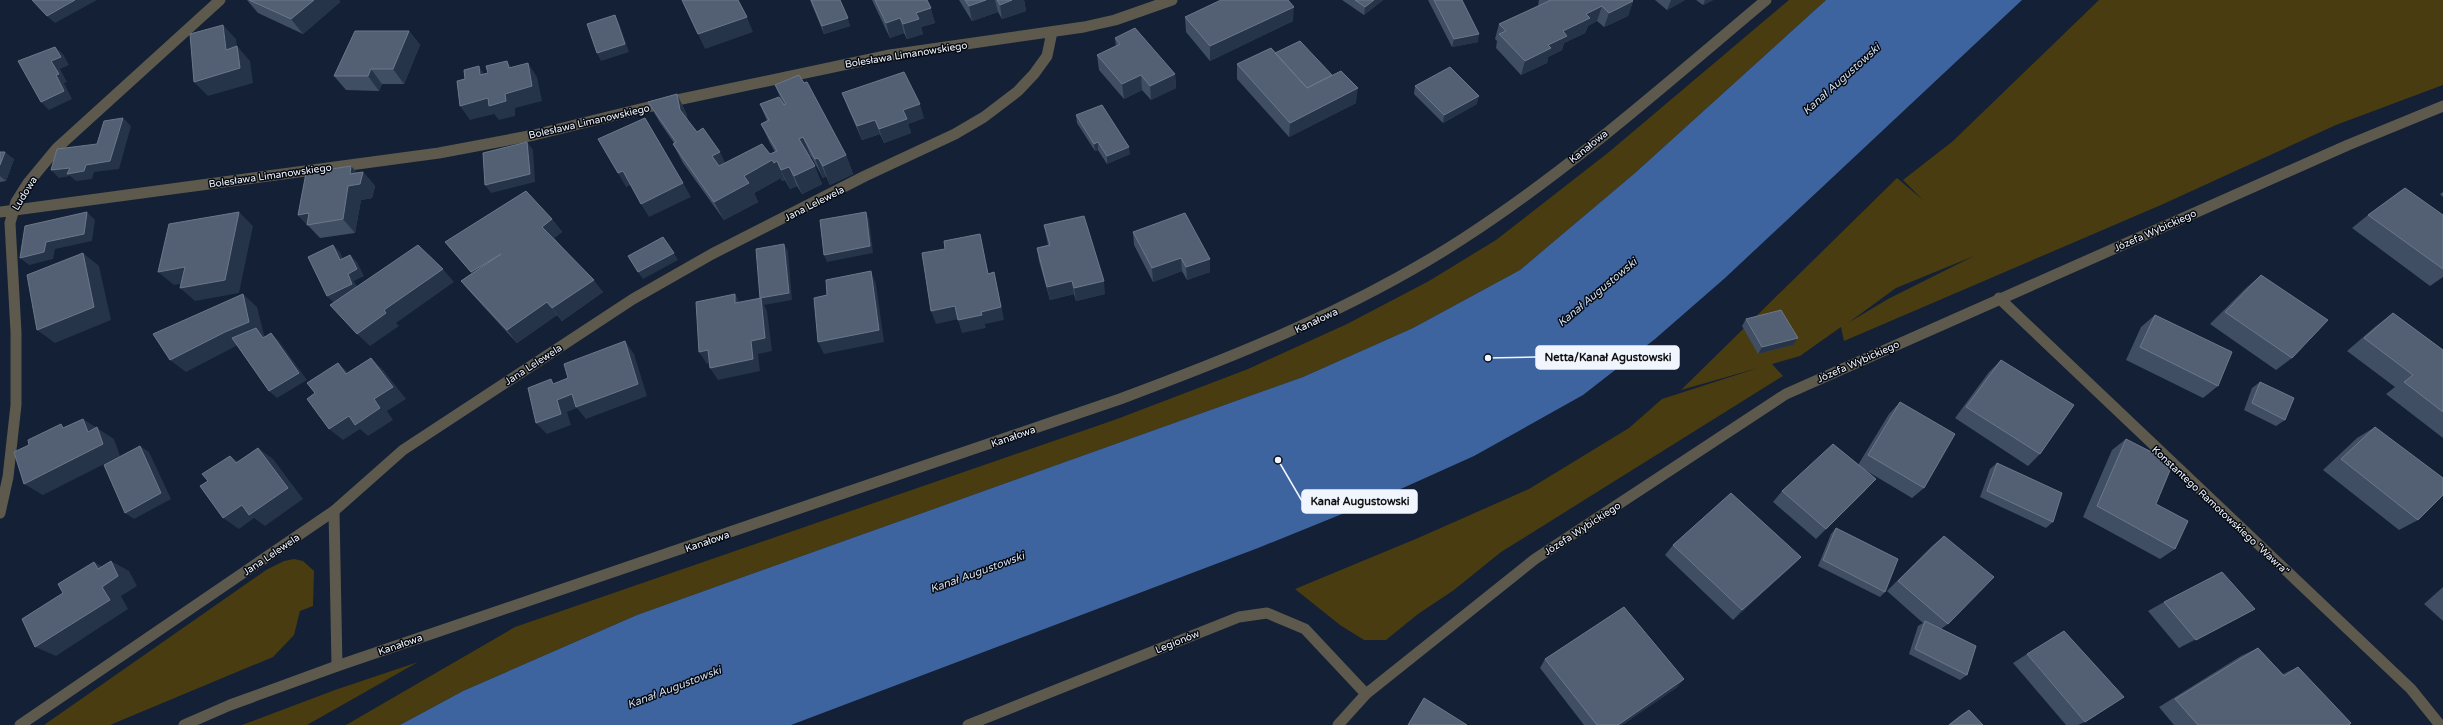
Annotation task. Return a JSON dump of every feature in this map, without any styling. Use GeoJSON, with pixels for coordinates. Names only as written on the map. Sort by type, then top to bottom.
{"type":"FeatureCollection","features":[{"type":"Feature","properties":{"kind":"street","name":"Ludowa"},"geometry":{"type":"LineString","coordinates":[[0,513],[14,453],[16,413],[10,223],[12,210],[32,179],[57,148],[220,0]]}},
{"type":"Feature","properties":{"kind":"street","name":"Bolesława Limanowskiego"},"geometry":{"type":"LineString","coordinates":[[0,212],[446,151],[534,135],[677,100],[874,58],[1052,32],[1115,20],[1172,0]]}},
{"type":"Feature","properties":{"kind":"street","name":"Kanałowa"},"geometry":{"type":"LineString","coordinates":[[184,725],[230,705],[337,666],[1111,402],[1241,354],[1336,311],[1418,266],[1483,226],[1515,204],[1591,145],[1766,0]]}},
{"type":"Feature","properties":{"kind":"street","name":"Jana Lelewela"},"geometry":{"type":"LineString","coordinates":[[20,725],[334,511],[403,450],[633,299],[712,254],[865,176],[955,134],[984,117],[1018,91],[1034,74],[1047,56],[1052,32]]}},
{"type":"Feature","properties":{"kind":"street","name":"Józefa Wybickiego"},"geometry":{"type":"LineString","coordinates":[[1338,725],[1366,694],[1535,559],[1786,394],[1999,298],[2443,106]]}},
{"type":"Feature","properties":{"kind":"street","name":"Konstantego Ramotowskiego \"Wawra\""},"geometry":{"type":"LineString","coordinates":[[1999,298],[2411,689],[2440,725]]}},
{"type":"Feature","properties":{"kind":"street"},"geometry":{"type":"LineString","coordinates":[[334,511],[337,666]]}},
{"type":"Feature","properties":{"kind":"street","name":"Legionów"},"geometry":{"type":"LineString","coordinates":[[968,725],[1239,617],[1267,613],[1305,629],[1366,694]]}},
{"type":"Feature","properties":{"kind":"shaded area"},"geometry":{"type":"Polygon","coordinates":[[[1789,0],[1826,0],[1635,173],[1520,270],[1413,328],[1303,377],[637,615],[463,691],[400,725],[346,725],[515,627],[1117,419],[1248,369],[1347,324],[1429,281],[1496,240],[1609,152],[1789,0]]]}},
{"type":"Feature","properties":{"kind":"shaded area"},"geometry":{"type":"Polygon","coordinates":[[[2099,0],[2443,0],[2443,85],[2336,125],[2161,205],[1844,341],[1841,327],[1800,356],[1772,364],[1783,376],[1501,552],[1454,590],[1418,614],[1386,640],[1364,640],[1340,625],[1295,589],[1418,538],[1529,489],[1629,428],[1662,399],[1758,368],[1681,390],[1897,178],[1923,200],[1903,180],[1953,141],[2099,0]],[[1974,256],[1896,288],[1848,323],[1888,299],[1974,256]]]}},
{"type":"Feature","properties":{"kind":"shaded area"},"geometry":{"type":"Polygon","coordinates":[[[294,559],[303,561],[314,571],[313,606],[300,611],[294,635],[273,657],[110,725],[44,725],[266,570],[284,561],[294,559]]]}},
{"type":"Feature","properties":{"kind":"shaded area"},"geometry":{"type":"Polygon","coordinates":[[[418,662],[307,725],[242,725],[335,690],[418,662]]]}},
{"type":"Feature","properties":{"kind":"water"},"geometry":{"type":"Polygon","coordinates":[[[1826,0],[2022,0],[1725,278],[1655,339],[1583,395],[1474,456],[1374,501],[1258,548],[791,725],[400,725],[463,691],[637,615],[1303,377],[1413,328],[1520,270],[1635,173],[1826,0]]]}},
{"type":"Feature","properties":{"kind":"building"},"geometry":{"type":"Polygon","coordinates":[[[32,0],[75,0],[47,16],[32,0]]]}},
{"type":"Feature","properties":{"kind":"building"},"geometry":{"type":"Polygon","coordinates":[[[249,0],[314,0],[291,19],[249,0]]]}},
{"type":"Feature","properties":{"kind":"building"},"geometry":{"type":"Polygon","coordinates":[[[682,0],[738,0],[747,17],[698,34],[682,0]]]}},
{"type":"Feature","properties":{"kind":"building"},"geometry":{"type":"Polygon","coordinates":[[[811,0],[840,0],[848,18],[822,26],[811,0]]]}},
{"type":"Feature","properties":{"kind":"building"},"geometry":{"type":"Polygon","coordinates":[[[875,0],[927,0],[931,8],[916,13],[919,19],[903,24],[900,18],[886,23],[875,0]]]}},
{"type":"Feature","properties":{"kind":"building"},"geometry":{"type":"Polygon","coordinates":[[[965,0],[986,0],[969,6],[965,0]]]}},
{"type":"Feature","properties":{"kind":"building"},"geometry":{"type":"Polygon","coordinates":[[[997,0],[1012,0],[1000,5],[997,0]]]}},
{"type":"Feature","properties":{"kind":"building"},"geometry":{"type":"Polygon","coordinates":[[[1221,0],[1288,0],[1294,7],[1210,46],[1185,17],[1221,0]]]}},
{"type":"Feature","properties":{"kind":"building"},"geometry":{"type":"Polygon","coordinates":[[[1355,0],[1374,0],[1365,7],[1355,0]]]}},
{"type":"Feature","properties":{"kind":"building"},"geometry":{"type":"Polygon","coordinates":[[[1434,0],[1462,0],[1479,34],[1454,39],[1434,0]]]}},
{"type":"Feature","properties":{"kind":"building"},"geometry":{"type":"Polygon","coordinates":[[[1549,0],[1633,1],[1609,13],[1602,6],[1586,14],[1590,18],[1563,31],[1567,36],[1548,45],[1551,48],[1525,61],[1499,34],[1506,31],[1499,24],[1549,0]]]}},
{"type":"Feature","properties":{"kind":"building"},"geometry":{"type":"Polygon","coordinates":[[[615,15],[625,44],[597,53],[587,24],[615,15]]]}},
{"type":"Feature","properties":{"kind":"building"},"geometry":{"type":"Polygon","coordinates":[[[223,25],[226,50],[237,46],[240,68],[194,82],[190,34],[223,25]]]}},
{"type":"Feature","properties":{"kind":"building"},"geometry":{"type":"Polygon","coordinates":[[[1135,28],[1175,74],[1150,86],[1141,75],[1122,84],[1097,55],[1120,44],[1115,38],[1135,28]]]}},
{"type":"Feature","properties":{"kind":"building"},"geometry":{"type":"Polygon","coordinates":[[[355,31],[409,31],[393,69],[371,69],[368,76],[334,76],[355,31]]]}},
{"type":"Feature","properties":{"kind":"building"},"geometry":{"type":"Polygon","coordinates":[[[1300,41],[1332,75],[1307,88],[1275,53],[1300,41]]]}},
{"type":"Feature","properties":{"kind":"building"},"geometry":{"type":"Polygon","coordinates":[[[55,47],[61,57],[51,61],[59,74],[56,75],[64,91],[41,102],[18,61],[55,47]]]}},
{"type":"Feature","properties":{"kind":"building"},"geometry":{"type":"Polygon","coordinates":[[[1271,48],[1307,88],[1341,71],[1358,88],[1290,123],[1237,64],[1271,48]]]}},
{"type":"Feature","properties":{"kind":"building"},"geometry":{"type":"Polygon","coordinates":[[[507,61],[509,68],[528,63],[532,86],[505,94],[506,101],[489,106],[488,98],[460,106],[457,81],[465,79],[464,70],[479,66],[480,75],[488,73],[486,66],[507,61]]]}},
{"type":"Feature","properties":{"kind":"building"},"geometry":{"type":"Polygon","coordinates":[[[1450,67],[1479,96],[1444,115],[1415,86],[1450,67]]]}},
{"type":"Feature","properties":{"kind":"building"},"geometry":{"type":"Polygon","coordinates":[[[904,72],[920,104],[903,110],[907,119],[879,129],[875,120],[857,126],[842,93],[904,72]]]}},
{"type":"Feature","properties":{"kind":"building"},"geometry":{"type":"Polygon","coordinates":[[[799,75],[804,83],[807,82],[846,155],[823,166],[818,158],[815,159],[803,137],[799,139],[815,166],[794,176],[789,167],[781,170],[777,161],[774,163],[772,160],[744,176],[749,183],[714,202],[673,144],[676,142],[648,102],[677,94],[680,110],[697,132],[703,128],[720,152],[712,156],[719,166],[762,144],[770,154],[777,151],[761,124],[769,120],[760,104],[779,97],[784,105],[786,104],[775,85],[799,75]]]}},
{"type":"Feature","properties":{"kind":"building"},"geometry":{"type":"Polygon","coordinates":[[[1102,105],[1129,147],[1107,156],[1098,142],[1094,144],[1076,115],[1102,105]]]}},
{"type":"Feature","properties":{"kind":"building"},"geometry":{"type":"Polygon","coordinates":[[[123,118],[110,161],[86,165],[84,171],[67,174],[70,168],[51,170],[57,149],[97,144],[104,121],[123,118]]]}},
{"type":"Feature","properties":{"kind":"building"},"geometry":{"type":"Polygon","coordinates":[[[645,118],[683,183],[641,204],[623,171],[618,173],[598,139],[645,118]]]}},
{"type":"Feature","properties":{"kind":"building"},"geometry":{"type":"Polygon","coordinates":[[[527,142],[530,174],[485,185],[483,153],[527,142]]]}},
{"type":"Feature","properties":{"kind":"building"},"geometry":{"type":"Polygon","coordinates":[[[0,152],[5,152],[0,165],[0,152]]]}},
{"type":"Feature","properties":{"kind":"building"},"geometry":{"type":"Polygon","coordinates":[[[351,166],[350,174],[363,172],[360,184],[348,186],[343,219],[307,225],[309,213],[298,215],[306,173],[351,166]]]}},
{"type":"Feature","properties":{"kind":"building"},"geometry":{"type":"Polygon","coordinates":[[[2405,188],[2443,215],[2443,269],[2368,215],[2405,188]]]}},
{"type":"Feature","properties":{"kind":"building"},"geometry":{"type":"Polygon","coordinates":[[[526,191],[552,219],[542,227],[594,280],[552,308],[547,302],[507,330],[461,281],[501,254],[471,272],[445,242],[526,191]]]}},
{"type":"Feature","properties":{"kind":"building"},"geometry":{"type":"Polygon","coordinates":[[[87,212],[84,234],[46,242],[44,252],[20,258],[25,226],[87,212]]]}},
{"type":"Feature","properties":{"kind":"building"},"geometry":{"type":"Polygon","coordinates":[[[239,212],[225,280],[180,288],[185,267],[158,272],[169,224],[239,212]]]}},
{"type":"Feature","properties":{"kind":"building"},"geometry":{"type":"Polygon","coordinates":[[[866,212],[870,246],[824,255],[820,220],[866,212]]]}},
{"type":"Feature","properties":{"kind":"building"},"geometry":{"type":"Polygon","coordinates":[[[1185,213],[1210,259],[1186,267],[1181,258],[1152,268],[1133,232],[1185,213]]]}},
{"type":"Feature","properties":{"kind":"building"},"geometry":{"type":"Polygon","coordinates":[[[1084,216],[1104,281],[1074,288],[1072,281],[1047,287],[1037,248],[1050,245],[1044,225],[1084,216]]]}},
{"type":"Feature","properties":{"kind":"building"},"geometry":{"type":"Polygon","coordinates":[[[980,234],[988,274],[994,272],[1001,307],[981,312],[982,315],[958,320],[955,306],[931,311],[922,253],[945,249],[944,241],[980,234]]]}},
{"type":"Feature","properties":{"kind":"building"},"geometry":{"type":"Polygon","coordinates":[[[663,237],[674,253],[638,272],[628,256],[663,237]]]}},
{"type":"Feature","properties":{"kind":"building"},"geometry":{"type":"Polygon","coordinates":[[[784,244],[789,293],[760,298],[756,249],[784,244]]]}},
{"type":"Feature","properties":{"kind":"building"},"geometry":{"type":"Polygon","coordinates":[[[333,245],[340,260],[350,255],[357,269],[348,274],[352,284],[327,296],[308,257],[333,245]]]}},
{"type":"Feature","properties":{"kind":"building"},"geometry":{"type":"Polygon","coordinates":[[[418,245],[443,269],[384,310],[386,313],[357,334],[330,305],[418,245]]]}},
{"type":"Feature","properties":{"kind":"building"},"geometry":{"type":"Polygon","coordinates":[[[83,253],[94,307],[37,330],[27,275],[83,253]]]}},
{"type":"Feature","properties":{"kind":"building"},"geometry":{"type":"Polygon","coordinates":[[[871,271],[879,330],[818,342],[814,298],[827,295],[826,280],[871,271]]]}},
{"type":"Feature","properties":{"kind":"building"},"geometry":{"type":"Polygon","coordinates":[[[2261,275],[2328,320],[2292,358],[2225,312],[2261,275]]]}},
{"type":"Feature","properties":{"kind":"building"},"geometry":{"type":"Polygon","coordinates":[[[243,294],[249,322],[225,332],[170,360],[153,334],[243,294]]]}},
{"type":"Feature","properties":{"kind":"building"},"geometry":{"type":"Polygon","coordinates":[[[735,294],[735,303],[761,298],[765,338],[751,341],[753,359],[710,368],[708,350],[699,352],[696,302],[735,294]]]}},
{"type":"Feature","properties":{"kind":"building"},"geometry":{"type":"Polygon","coordinates":[[[1781,310],[1798,338],[1762,347],[1746,319],[1781,310]]]}},
{"type":"Feature","properties":{"kind":"building"},"geometry":{"type":"Polygon","coordinates":[[[2393,313],[2443,350],[2443,412],[2404,382],[2413,375],[2364,338],[2393,313]]]}},
{"type":"Feature","properties":{"kind":"building"},"geometry":{"type":"Polygon","coordinates":[[[2155,315],[2232,352],[2218,386],[2140,347],[2155,315]]]}},
{"type":"Feature","properties":{"kind":"building"},"geometry":{"type":"Polygon","coordinates":[[[256,328],[263,338],[271,333],[299,373],[269,391],[232,338],[256,328]]]}},
{"type":"Feature","properties":{"kind":"building"},"geometry":{"type":"Polygon","coordinates":[[[625,341],[638,384],[576,407],[572,394],[557,400],[561,414],[536,423],[528,388],[551,379],[553,384],[568,378],[564,364],[625,341]]]}},
{"type":"Feature","properties":{"kind":"building"},"geometry":{"type":"Polygon","coordinates":[[[371,358],[393,387],[374,399],[380,408],[355,425],[349,416],[329,429],[307,399],[315,393],[307,383],[338,363],[346,374],[371,358]]]}},
{"type":"Feature","properties":{"kind":"building"},"geometry":{"type":"Polygon","coordinates":[[[2001,360],[2074,405],[2040,454],[1966,407],[2001,360]]]}},
{"type":"Feature","properties":{"kind":"building"},"geometry":{"type":"Polygon","coordinates":[[[2260,382],[2294,398],[2285,420],[2252,403],[2260,382]]]}},
{"type":"Feature","properties":{"kind":"building"},"geometry":{"type":"Polygon","coordinates":[[[1900,402],[1955,434],[1924,488],[1868,455],[1900,402]]]}},
{"type":"Feature","properties":{"kind":"building"},"geometry":{"type":"Polygon","coordinates":[[[83,419],[88,432],[97,427],[103,444],[24,484],[14,452],[29,445],[28,440],[61,424],[63,428],[83,419]]]}},
{"type":"Feature","properties":{"kind":"building"},"geometry":{"type":"Polygon","coordinates":[[[2375,427],[2443,478],[2443,495],[2418,520],[2341,459],[2375,427]]]}},
{"type":"Feature","properties":{"kind":"building"},"geometry":{"type":"Polygon","coordinates":[[[2126,439],[2173,463],[2156,504],[2188,521],[2175,549],[2097,506],[2126,439]]]}},
{"type":"Feature","properties":{"kind":"building"},"geometry":{"type":"Polygon","coordinates":[[[1833,444],[1876,479],[1826,529],[1782,491],[1833,444]]]}},
{"type":"Feature","properties":{"kind":"building"},"geometry":{"type":"Polygon","coordinates":[[[140,446],[161,493],[125,513],[104,465],[140,446]]]}},
{"type":"Feature","properties":{"kind":"building"},"geometry":{"type":"Polygon","coordinates":[[[258,448],[288,488],[249,515],[242,505],[223,518],[200,486],[208,481],[202,474],[230,456],[236,463],[258,448]]]}},
{"type":"Feature","properties":{"kind":"building"},"geometry":{"type":"Polygon","coordinates":[[[1997,463],[2062,493],[2053,522],[1987,491],[1997,463]]]}},
{"type":"Feature","properties":{"kind":"building"},"geometry":{"type":"Polygon","coordinates":[[[1731,493],[1801,557],[1742,610],[1673,545],[1731,493]]]}},
{"type":"Feature","properties":{"kind":"building"},"geometry":{"type":"Polygon","coordinates":[[[1836,528],[1898,559],[1885,592],[1823,560],[1836,528]]]}},
{"type":"Feature","properties":{"kind":"building"},"geometry":{"type":"Polygon","coordinates":[[[1944,536],[1994,577],[1948,624],[1898,581],[1944,536]]]}},
{"type":"Feature","properties":{"kind":"building"},"geometry":{"type":"Polygon","coordinates":[[[111,561],[118,576],[102,587],[110,600],[35,647],[22,619],[63,593],[58,584],[94,562],[98,569],[111,561]]]}},
{"type":"Feature","properties":{"kind":"building"},"geometry":{"type":"Polygon","coordinates":[[[2222,572],[2255,609],[2196,640],[2164,602],[2222,572]]]}},
{"type":"Feature","properties":{"kind":"building"},"geometry":{"type":"Polygon","coordinates":[[[1624,607],[1684,679],[1618,725],[1597,725],[1545,659],[1624,607]]]}},
{"type":"Feature","properties":{"kind":"building"},"geometry":{"type":"Polygon","coordinates":[[[1925,621],[1976,646],[1967,675],[1915,649],[1925,621]]]}},
{"type":"Feature","properties":{"kind":"building"},"geometry":{"type":"Polygon","coordinates":[[[2064,631],[2124,697],[2085,722],[2027,654],[2064,631]]]}},
{"type":"Feature","properties":{"kind":"building"},"geometry":{"type":"Polygon","coordinates":[[[2258,648],[2284,676],[2298,667],[2351,723],[2349,725],[2198,725],[2175,699],[2258,648]]]}},
{"type":"Feature","properties":{"kind":"building"},"geometry":{"type":"Polygon","coordinates":[[[1424,698],[1467,725],[1408,725],[1424,698]]]}},
{"type":"Feature","properties":{"kind":"building"},"geometry":{"type":"Polygon","coordinates":[[[1969,710],[1983,725],[1949,725],[1969,710]]]}},
{"type":"Feature","properties":{"kind":"place","name":"Netta/Kanał Agustowski"},"geometry":{"type":"Point","coordinates":[1488,358]}},
{"type":"Feature","properties":{"kind":"place","name":"Kanał Augustowski"},"geometry":{"type":"Point","coordinates":[1278,460]}}]}
